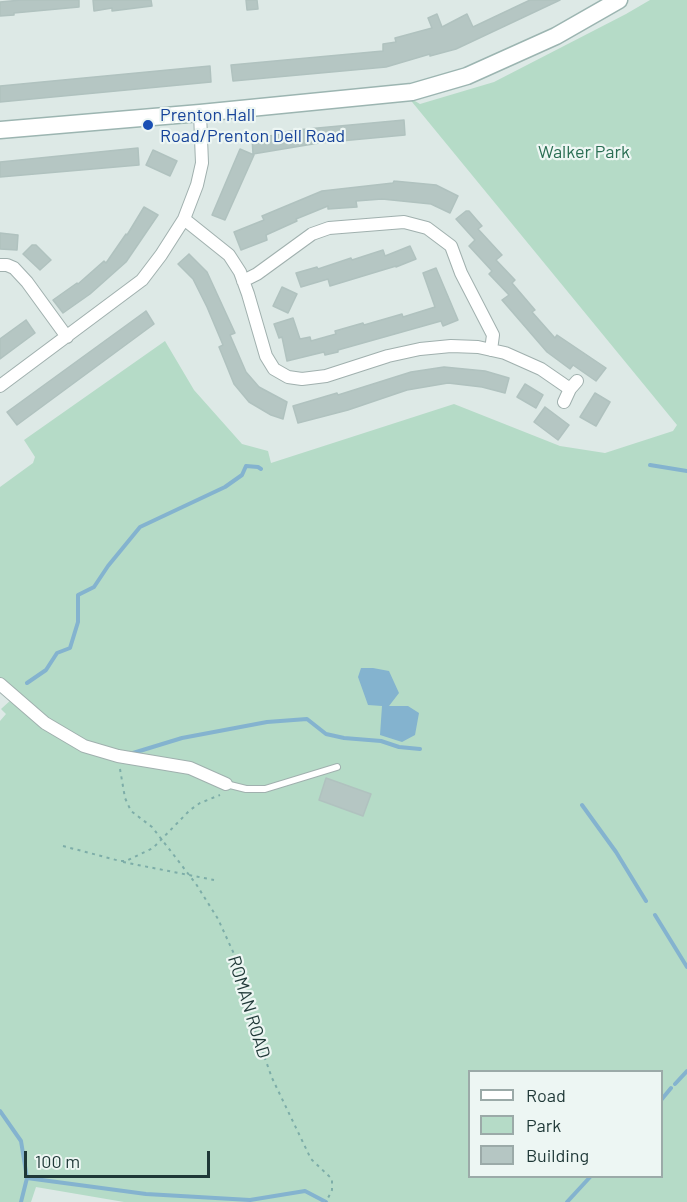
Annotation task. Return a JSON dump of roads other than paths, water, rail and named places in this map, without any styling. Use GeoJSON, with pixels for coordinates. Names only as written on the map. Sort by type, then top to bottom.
{"type":"FeatureCollection","features":[{"type":"Feature","properties":{"kind":"street"},"geometry":{"type":"LineString","coordinates":[[0,130],[412,92],[467,76],[556,36],[613,1]]}},
{"type":"Feature","properties":{"kind":"street"},"geometry":{"type":"LineString","coordinates":[[0,386],[142,280],[184,219],[197,185],[202,163],[200,113]]}},
{"type":"Feature","properties":{"kind":"street"},"geometry":{"type":"LineString","coordinates":[[184,219],[229,255],[243,282],[266,356],[274,369],[288,377],[302,379],[326,376],[388,356],[420,349],[451,346],[505,353],[574,385],[564,402]]}},
{"type":"Feature","properties":{"kind":"street"},"geometry":{"type":"LineString","coordinates":[[243,282],[312,234],[329,228],[404,222],[427,228],[451,246],[461,273],[491,328],[493,335],[491,350]]}},
{"type":"Feature","properties":{"kind":"street"},"geometry":{"type":"LineString","coordinates":[[0,265],[14,268],[67,337]]}},
{"type":"Feature","properties":{"kind":"street"},"geometry":{"type":"LineString","coordinates":[[0,684],[45,723],[84,746],[118,756],[190,768],[226,784]]}},
{"type":"Feature","properties":{"kind":"lane"},"geometry":{"type":"LineString","coordinates":[[226,784],[246,789],[265,789],[337,767]]}},
{"type":"Feature","properties":{"kind":"water"},"geometry":{"type":"Polygon","coordinates":[[[361,668],[389,671],[399,693],[389,706],[408,706],[419,713],[415,735],[402,742],[380,735],[382,706],[368,705],[358,677],[361,668]]]}},
{"type":"Feature","properties":{"kind":"waterway"},"geometry":{"type":"LineString","coordinates":[[650,465],[687,471]]}},
{"type":"Feature","properties":{"kind":"waterway"},"geometry":{"type":"LineString","coordinates":[[27,683],[46,670],[57,653],[70,648],[78,622],[78,595],[94,587],[140,527],[225,487],[242,475],[246,466],[261,469]]}},
{"type":"Feature","properties":{"kind":"waterway"},"geometry":{"type":"LineString","coordinates":[[133,753],[182,738],[267,722],[307,719],[326,734],[420,749]]}},
{"type":"Feature","properties":{"kind":"waterway"},"geometry":{"type":"LineString","coordinates":[[582,805],[616,852],[646,901]]}},
{"type":"Feature","properties":{"kind":"waterway"},"geometry":{"type":"LineString","coordinates":[[655,915],[687,967]]}},
{"type":"Feature","properties":{"kind":"waterway"},"geometry":{"type":"LineString","coordinates":[[675,1084],[687,1071]]}},
{"type":"Feature","properties":{"kind":"waterway"},"geometry":{"type":"LineString","coordinates":[[663,1098],[671,1088]]}},
{"type":"Feature","properties":{"kind":"waterway"},"geometry":{"type":"LineString","coordinates":[[0,1111],[21,1141],[27,1178],[21,1202]]}},
{"type":"Feature","properties":{"kind":"waterway"},"geometry":{"type":"LineString","coordinates":[[27,1178],[146,1194],[250,1200],[305,1191],[326,1202]]}},
{"type":"Feature","properties":{"kind":"waterway"},"geometry":{"type":"LineString","coordinates":[[567,1202],[589,1178]]}},
{"type":"Feature","properties":{"kind":"place","name":"Prenton Hall Road/Prenton Dell Road"},"geometry":{"type":"Point","coordinates":[148,125]}},
{"type":"Feature","properties":{"kind":"park label","name":"Walker Park"},"geometry":{"type":"Point","coordinates":[584,152]}}]}
